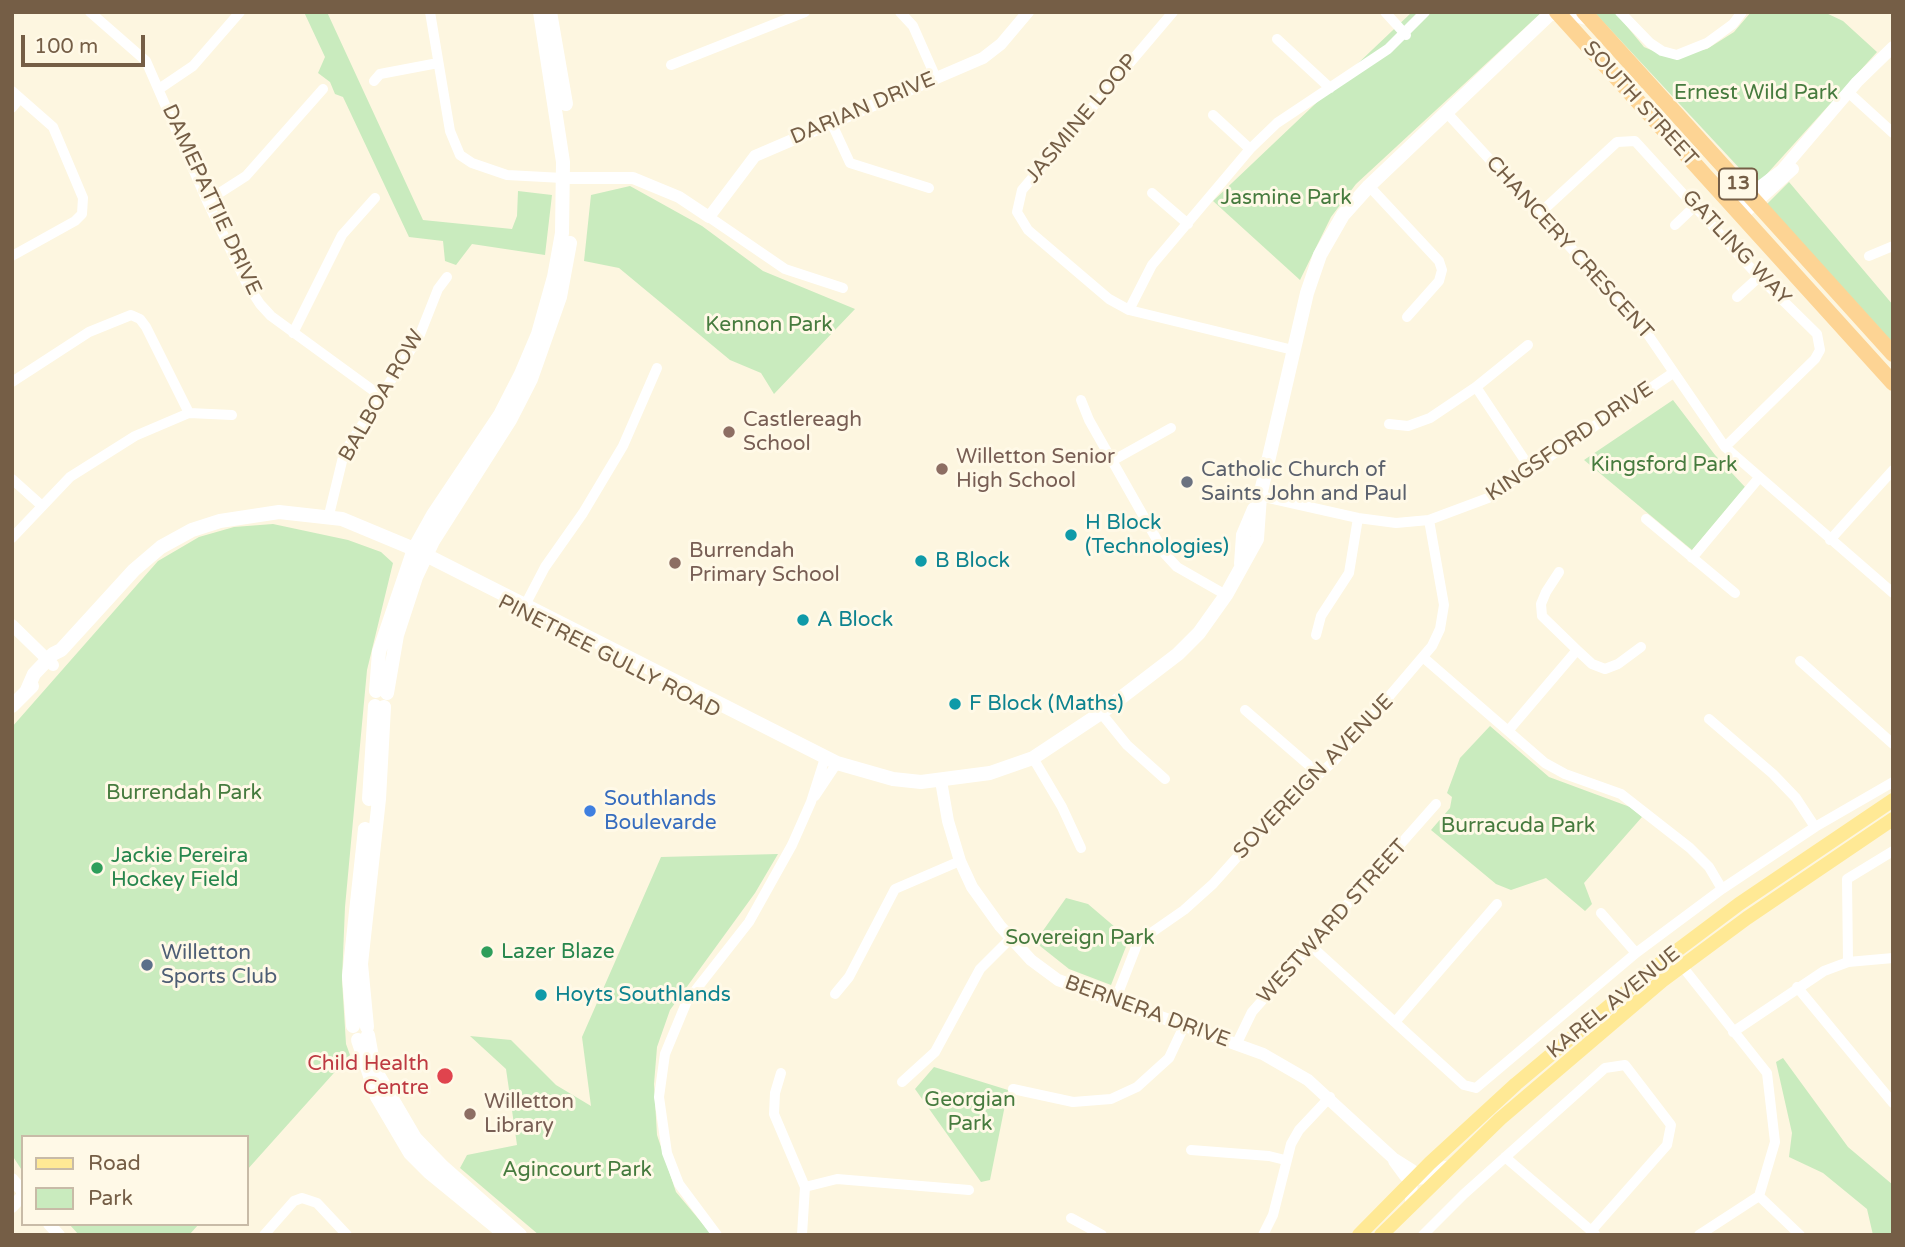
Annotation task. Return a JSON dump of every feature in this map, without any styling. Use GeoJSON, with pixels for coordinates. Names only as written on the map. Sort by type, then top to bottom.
{"type":"FeatureCollection","features":[{"type":"Feature","properties":{"kind":"highway","name":"SOUTH STREET"},"geometry":{"type":"LineString","coordinates":[[1558,13],[1893,383]]}},
{"type":"Feature","properties":{"kind":"highway","name":"SOUTH STREET"},"geometry":{"type":"LineString","coordinates":[[1587,15],[1893,354]]}},
{"type":"Feature","properties":{"kind":"main road"},"geometry":{"type":"LineString","coordinates":[[540,12],[568,178]]}},
{"type":"Feature","properties":{"kind":"main road"},"geometry":{"type":"LineString","coordinates":[[506,1235],[429,1172],[410,1153],[377,1097],[361,1032],[361,964],[381,699],[418,557],[510,420],[548,338],[568,255],[567,113],[550,12]]}},
{"type":"Feature","properties":{"kind":"main road"},"geometry":{"type":"LineString","coordinates":[[1558,13],[1587,15]]}},
{"type":"Feature","properties":{"kind":"main road","name":"PINETREE GULLY ROAD"},"geometry":{"type":"LineString","coordinates":[[12,706],[27,690],[34,674],[54,657],[134,570],[161,547],[192,530],[238,516],[270,513],[342,519],[830,764],[893,779],[941,781],[990,774],[1033,758],[1101,713],[1178,654],[1205,626],[1226,595],[1240,565],[1257,539],[1260,496],[1307,293],[1320,255],[1343,215],[1369,186],[1524,42],[1537,37],[1556,20],[1558,13]]}},
{"type":"Feature","properties":{"kind":"main road","name":"PINETREE GULLY ROAD"},"geometry":{"type":"LineString","coordinates":[[418,557],[830,764]]}},
{"type":"Feature","properties":{"kind":"main road","name":"KAREL AVENUE"},"geometry":{"type":"LineString","coordinates":[[1359,1235],[1413,1179],[1546,1058],[1659,964],[1893,800]]}},
{"type":"Feature","properties":{"kind":"main road","name":"KAREL AVENUE"},"geometry":{"type":"LineString","coordinates":[[1381,1235],[1459,1158],[1587,1044],[1682,966],[1794,885],[1893,819]]}},
{"type":"Feature","properties":{"kind":"main road"},"geometry":{"type":"LineString","coordinates":[[361,1032],[374,1068],[415,1138],[443,1167],[520,1235]]}},
{"type":"Feature","properties":{"kind":"street"},"geometry":{"type":"LineString","coordinates":[[159,89],[193,66],[240,12]]}},
{"type":"Feature","properties":{"kind":"street"},"geometry":{"type":"LineString","coordinates":[[430,12],[450,131],[460,155],[472,163],[507,175],[633,178],[671,193],[785,269],[842,288]]}},
{"type":"Feature","properties":{"kind":"street"},"geometry":{"type":"LineString","coordinates":[[671,65],[805,12]]}},
{"type":"Feature","properties":{"kind":"street"},"geometry":{"type":"LineString","coordinates":[[900,12],[913,26],[936,78]]}},
{"type":"Feature","properties":{"kind":"street","name":"DARIAN DRIVE"},"geometry":{"type":"LineString","coordinates":[[709,217],[755,156],[991,53],[1028,12]]}},
{"type":"Feature","properties":{"kind":"street","name":"JASMINE LOOP"},"geometry":{"type":"LineString","coordinates":[[1173,12],[1022,190],[1017,202],[1022,223],[1110,299],[1129,310],[1293,350]]}},
{"type":"Feature","properties":{"kind":"street"},"geometry":{"type":"LineString","coordinates":[[1385,12],[1406,35]]}},
{"type":"Feature","properties":{"kind":"street"},"geometry":{"type":"LineString","coordinates":[[1129,310],[1152,265],[1250,149],[1277,122],[1406,35],[1425,12]]}},
{"type":"Feature","properties":{"kind":"street"},"geometry":{"type":"LineString","coordinates":[[1620,12],[1650,43],[1662,51],[1677,55],[1707,43],[1732,24],[1742,12]]}},
{"type":"Feature","properties":{"kind":"street","name":"DAMEPATTIE DRIVE"},"geometry":{"type":"LineString","coordinates":[[94,13],[146,61],[247,285],[271,316],[382,397]]}},
{"type":"Feature","properties":{"kind":"street"},"geometry":{"type":"LineString","coordinates":[[1277,39],[1330,88]]}},
{"type":"Feature","properties":{"kind":"street"},"geometry":{"type":"LineString","coordinates":[[1737,212],[1782,170],[1893,47]]}},
{"type":"Feature","properties":{"kind":"street"},"geometry":{"type":"LineString","coordinates":[[374,81],[380,74],[438,63]]}},
{"type":"Feature","properties":{"kind":"street"},"geometry":{"type":"LineString","coordinates":[[207,201],[246,176],[323,89]]}},
{"type":"Feature","properties":{"kind":"street"},"geometry":{"type":"LineString","coordinates":[[12,108],[16,95],[53,127],[83,198],[82,214],[75,221],[12,256]]}},
{"type":"Feature","properties":{"kind":"street"},"geometry":{"type":"LineString","coordinates":[[1852,95],[1893,133]]}},
{"type":"Feature","properties":{"kind":"street","name":"CHANCERY CRESCENT"},"geometry":{"type":"LineString","coordinates":[[1447,113],[1640,323],[1725,447],[1758,479],[1893,593]]}},
{"type":"Feature","properties":{"kind":"street"},"geometry":{"type":"LineString","coordinates":[[1213,115],[1250,149]]}},
{"type":"Feature","properties":{"kind":"street"},"geometry":{"type":"LineString","coordinates":[[831,122],[850,163],[929,188]]}},
{"type":"Feature","properties":{"kind":"street","name":"GATLING WAY"},"geometry":{"type":"LineString","coordinates":[[1540,213],[1617,142],[1627,139],[1640,145],[1759,277],[1817,334],[1820,350],[1725,447]]}},
{"type":"Feature","properties":{"kind":"street"},"geometry":{"type":"LineString","coordinates":[[1369,186],[1439,261],[1442,270],[1438,281],[1407,317]]}},
{"type":"Feature","properties":{"kind":"street"},"geometry":{"type":"LineString","coordinates":[[1152,192],[1188,224]]}},
{"type":"Feature","properties":{"kind":"street"},"geometry":{"type":"LineString","coordinates":[[293,333],[342,235],[375,198]]}},
{"type":"Feature","properties":{"kind":"street"},"geometry":{"type":"LineString","coordinates":[[1675,225],[1696,205]]}},
{"type":"Feature","properties":{"kind":"street"},"geometry":{"type":"LineString","coordinates":[[1869,256],[1893,246]]}},
{"type":"Feature","properties":{"kind":"street","name":"BALBOA ROW"},"geometry":{"type":"LineString","coordinates":[[328,519],[344,453],[419,337],[438,289],[447,277]]}},
{"type":"Feature","properties":{"kind":"street"},"geometry":{"type":"LineString","coordinates":[[1737,297],[1759,277]]}},
{"type":"Feature","properties":{"kind":"street"},"geometry":{"type":"LineString","coordinates":[[12,382],[89,332],[131,315],[140,318],[146,327],[189,413]]}},
{"type":"Feature","properties":{"kind":"street"},"geometry":{"type":"LineString","coordinates":[[1389,424],[1408,426],[1430,418],[1476,387],[1528,345]]}},
{"type":"Feature","properties":{"kind":"street"},"geometry":{"type":"LineString","coordinates":[[523,608],[545,567],[623,446],[657,368]]}},
{"type":"Feature","properties":{"kind":"street","name":"KINGSFORD DRIVE"},"geometry":{"type":"LineString","coordinates":[[1260,496],[1358,519],[1396,523],[1429,520],[1473,505],[1532,471],[1673,373]]}},
{"type":"Feature","properties":{"kind":"street"},"geometry":{"type":"LineString","coordinates":[[1476,387],[1532,471]]}},
{"type":"Feature","properties":{"kind":"street"},"geometry":{"type":"LineString","coordinates":[[1081,400],[1088,421],[1165,554],[1177,567],[1226,595]]}},
{"type":"Feature","properties":{"kind":"street"},"geometry":{"type":"LineString","coordinates":[[12,538],[70,477],[135,436],[189,413],[232,415]]}},
{"type":"Feature","properties":{"kind":"street"},"geometry":{"type":"LineString","coordinates":[[1112,461],[1171,428]]}},
{"type":"Feature","properties":{"kind":"street"},"geometry":{"type":"LineString","coordinates":[[1830,540],[1893,470]]}},
{"type":"Feature","properties":{"kind":"street"},"geometry":{"type":"LineString","coordinates":[[12,479],[41,505]]}},
{"type":"Feature","properties":{"kind":"street"},"geometry":{"type":"LineString","coordinates":[[1692,558],[1758,479]]}},
{"type":"Feature","properties":{"kind":"street"},"geometry":{"type":"LineString","coordinates":[[1316,635],[1321,616],[1349,573],[1358,519]]}},
{"type":"Feature","properties":{"kind":"street"},"geometry":{"type":"LineString","coordinates":[[1646,519],[1735,593]]}},
{"type":"Feature","properties":{"kind":"street","name":"SOVEREIGN AVENUE"},"geometry":{"type":"LineString","coordinates":[[1115,1001],[1138,942],[1197,899],[1282,807],[1319,774],[1424,658],[1440,629],[1444,606],[1429,520]]}},
{"type":"Feature","properties":{"kind":"street"},"geometry":{"type":"LineString","coordinates":[[1559,572],[1541,604],[1542,616],[1592,664],[1605,669],[1618,664],[1641,647]]}},
{"type":"Feature","properties":{"kind":"street"},"geometry":{"type":"LineString","coordinates":[[17,629],[54,657]]}},
{"type":"Feature","properties":{"kind":"street"},"geometry":{"type":"LineString","coordinates":[[1508,731],[1577,650]]}},
{"type":"Feature","properties":{"kind":"street"},"geometry":{"type":"LineString","coordinates":[[1424,658],[1553,768],[1621,794],[1690,848],[1709,867],[1722,889]]}},
{"type":"Feature","properties":{"kind":"street"},"geometry":{"type":"LineString","coordinates":[[1800,662],[1893,744]]}},
{"type":"Feature","properties":{"kind":"street"},"geometry":{"type":"LineString","coordinates":[[1245,710],[1319,774]]}},
{"type":"Feature","properties":{"kind":"street"},"geometry":{"type":"LineString","coordinates":[[1101,713],[1127,745],[1166,779]]}},
{"type":"Feature","properties":{"kind":"street"},"geometry":{"type":"LineString","coordinates":[[1709,719],[1796,798],[1815,827]]}},
{"type":"Feature","properties":{"kind":"street"},"geometry":{"type":"LineString","coordinates":[[1033,758],[1062,807],[1081,848]]}},
{"type":"Feature","properties":{"kind":"street"},"geometry":{"type":"LineString","coordinates":[[717,1235],[679,1184],[667,1153],[659,1097],[662,1068],[679,1016],[697,988],[749,922],[830,764]]}},
{"type":"Feature","properties":{"kind":"street","name":"BERNERA DRIVE"},"geometry":{"type":"LineString","coordinates":[[941,781],[960,861],[972,887],[1010,939],[1058,980],[1185,1024],[1285,1066],[1330,1097],[1392,1158],[1412,1170],[1413,1179]]}},
{"type":"Feature","properties":{"kind":"street"},"geometry":{"type":"LineString","coordinates":[[1311,946],[1464,1086],[1476,1088],[1636,953],[1722,889],[1815,827],[1893,782]]}},
{"type":"Feature","properties":{"kind":"street","name":"WESTWARD STREET"},"geometry":{"type":"LineString","coordinates":[[1236,1045],[1252,1012],[1436,804]]}},
{"type":"Feature","properties":{"kind":"street"},"geometry":{"type":"LineString","coordinates":[[1848,962],[1847,879],[1893,851]]}},
{"type":"Feature","properties":{"kind":"street"},"geometry":{"type":"LineString","coordinates":[[835,994],[849,977],[895,890],[960,861]]}},
{"type":"Feature","properties":{"kind":"street"},"geometry":{"type":"LineString","coordinates":[[1395,1022],[1497,904]]}},
{"type":"Feature","properties":{"kind":"street"},"geometry":{"type":"LineString","coordinates":[[1601,913],[1636,953]]}},
{"type":"Feature","properties":{"kind":"street"},"geometry":{"type":"LineString","coordinates":[[902,1082],[934,1052],[980,969],[1010,939]]}},
{"type":"Feature","properties":{"kind":"street"},"geometry":{"type":"LineString","coordinates":[[1682,966],[1689,941]]}},
{"type":"Feature","properties":{"kind":"street"},"geometry":{"type":"LineString","coordinates":[[1733,1032],[1824,971],[1848,962],[1893,958]]}},
{"type":"Feature","properties":{"kind":"street"},"geometry":{"type":"LineString","coordinates":[[1659,964],[1682,966],[1767,1073],[1775,1142],[1759,1196],[1699,1235]]}},
{"type":"Feature","properties":{"kind":"street"},"geometry":{"type":"LineString","coordinates":[[1797,987],[1893,1103]]}},
{"type":"Feature","properties":{"kind":"street"},"geometry":{"type":"LineString","coordinates":[[1013,1089],[1073,1102],[1111,1099],[1137,1087],[1170,1058],[1185,1024]]}},
{"type":"Feature","properties":{"kind":"street"},"geometry":{"type":"LineString","coordinates":[[1426,1234],[1505,1157],[1605,1069],[1625,1065],[1671,1125],[1667,1145],[1594,1232],[1505,1157]]}},
{"type":"Feature","properties":{"kind":"street"},"geometry":{"type":"LineString","coordinates":[[781,1073],[775,1093],[774,1114],[805,1186],[802,1235]]}},
{"type":"Feature","properties":{"kind":"street"},"geometry":{"type":"LineString","coordinates":[[1263,1235],[1273,1215],[1285,1160],[1300,1130],[1330,1097]]}},
{"type":"Feature","properties":{"kind":"street"},"geometry":{"type":"LineString","coordinates":[[1191,1150],[1269,1156],[1285,1160]]}},
{"type":"Feature","properties":{"kind":"street"},"geometry":{"type":"LineString","coordinates":[[1411,1205],[1413,1179],[1427,1178],[1459,1158]]}},
{"type":"Feature","properties":{"kind":"street"},"geometry":{"type":"LineString","coordinates":[[12,1179],[19,1197]]}},
{"type":"Feature","properties":{"kind":"street"},"geometry":{"type":"LineString","coordinates":[[805,1186],[837,1179],[969,1190]]}},
{"type":"Feature","properties":{"kind":"street"},"geometry":{"type":"LineString","coordinates":[[1759,1196],[1800,1235]]}},
{"type":"Feature","properties":{"kind":"street"},"geometry":{"type":"LineString","coordinates":[[264,1235],[294,1200],[302,1198],[317,1203],[346,1235]]}},
{"type":"Feature","properties":{"kind":"street"},"geometry":{"type":"LineString","coordinates":[[1071,1218],[1102,1235]]}},
{"type":"Feature","properties":{"kind":"green space"},"geometry":{"type":"Polygon","coordinates":[[[304,12],[327,12],[423,220],[512,229],[517,216],[518,191],[552,195],[545,255],[472,244],[456,265],[445,261],[443,241],[409,237],[343,97],[335,94],[330,82],[318,73],[325,57],[304,12]]]}},
{"type":"Feature","properties":{"kind":"green space","name":"Jasmine Park"},"geometry":{"type":"Polygon","coordinates":[[[1412,12],[1542,12],[1356,184],[1331,217],[1300,280],[1213,201],[1412,12]]]}},
{"type":"Feature","properties":{"kind":"green space","name":"Ernest Wild Park"},"geometry":{"type":"Polygon","coordinates":[[[1594,12],[1615,12],[1644,47],[1665,56],[1707,49],[1734,32],[1751,12],[1824,12],[1843,21],[1877,52],[1756,186],[1594,12]]]}},
{"type":"Feature","properties":{"kind":"green space"},"geometry":{"type":"Polygon","coordinates":[[[1789,182],[1893,305],[1893,343],[1767,204],[1789,182]]]}},
{"type":"Feature","properties":{"kind":"green space","name":"Kennon Park"},"geometry":{"type":"Polygon","coordinates":[[[630,186],[702,226],[763,271],[855,309],[774,394],[761,373],[730,360],[619,268],[584,261],[591,195],[630,186]]]}},
{"type":"Feature","properties":{"kind":"green space","name":"Kingsford Park"},"geometry":{"type":"Polygon","coordinates":[[[1673,400],[1715,455],[1745,487],[1692,550],[1584,460],[1673,400]]]}},
{"type":"Feature","properties":{"kind":"green space","name":"Burrendah Park"},"geometry":{"type":"Polygon","coordinates":[[[273,524],[348,540],[381,552],[393,563],[367,670],[345,907],[342,980],[346,1044],[350,1055],[248,1169],[248,1135],[21,1135],[21,1169],[12,1155],[12,727],[158,561],[199,537],[234,527],[273,524]]]}},
{"type":"Feature","properties":{"kind":"green space","name":"Burracuda Park"},"geometry":{"type":"Polygon","coordinates":[[[1490,726],[1549,777],[1630,807],[1642,817],[1584,883],[1592,904],[1585,911],[1546,878],[1511,890],[1496,884],[1431,830],[1450,808],[1452,797],[1447,793],[1460,758],[1490,726]]]}},
{"type":"Feature","properties":{"kind":"green space","name":"Agincourt Park"},"geometry":{"type":"Polygon","coordinates":[[[778,854],[755,893],[670,1010],[657,1047],[654,1084],[657,1135],[676,1192],[712,1235],[539,1235],[460,1168],[467,1155],[517,1145],[506,1069],[470,1036],[511,1040],[556,1085],[591,1106],[582,1037],[661,857],[778,854]]]}},
{"type":"Feature","properties":{"kind":"green space","name":"Sovereign Park"},"geometry":{"type":"Polygon","coordinates":[[[1066,898],[1088,904],[1129,939],[1111,985],[1069,969],[1035,942],[1066,898]]]}},
{"type":"Feature","properties":{"kind":"green space"},"geometry":{"type":"Polygon","coordinates":[[[1783,1058],[1848,1147],[1893,1185],[1893,1235],[1873,1235],[1867,1209],[1823,1173],[1789,1157],[1792,1133],[1776,1062],[1783,1058]]]}},
{"type":"Feature","properties":{"kind":"green space","name":"Georgian Park"},"geometry":{"type":"Polygon","coordinates":[[[934,1067],[1008,1090],[990,1180],[981,1182],[915,1089],[934,1067]]]}},
{"type":"Feature","properties":{"kind":"green space"},"geometry":{"type":"Polygon","coordinates":[[[71,1226],[197,1226],[189,1235],[79,1235],[71,1226]]]}},
{"type":"Feature","properties":{"kind":"place","name":"Castlereagh School"},"geometry":{"type":"Point","coordinates":[729,432]}},
{"type":"Feature","properties":{"kind":"place","name":"Willetton Senior High School"},"geometry":{"type":"Point","coordinates":[942,469]}},
{"type":"Feature","properties":{"kind":"place","name":"Catholic Church of Saints John and Paul"},"geometry":{"type":"Point","coordinates":[1187,482]}},
{"type":"Feature","properties":{"kind":"place","name":"H Block (Technologies)"},"geometry":{"type":"Point","coordinates":[1071,535]}},
{"type":"Feature","properties":{"kind":"place","name":"B Block"},"geometry":{"type":"Point","coordinates":[921,561]}},
{"type":"Feature","properties":{"kind":"place","name":"Burrendah Primary School"},"geometry":{"type":"Point","coordinates":[675,563]}},
{"type":"Feature","properties":{"kind":"place","name":"A Block"},"geometry":{"type":"Point","coordinates":[803,620]}},
{"type":"Feature","properties":{"kind":"place","name":"F Block (Maths)"},"geometry":{"type":"Point","coordinates":[955,704]}},
{"type":"Feature","properties":{"kind":"place","name":"Southlands Boulevarde"},"geometry":{"type":"Point","coordinates":[590,811]}},
{"type":"Feature","properties":{"kind":"place","name":"Jackie Pereira Hockey Field"},"geometry":{"type":"Point","coordinates":[97,868]}},
{"type":"Feature","properties":{"kind":"place","name":"Lazer Blaze"},"geometry":{"type":"Point","coordinates":[487,952]}},
{"type":"Feature","properties":{"kind":"place","name":"Willetton Sports Club"},"geometry":{"type":"Point","coordinates":[147,965]}},
{"type":"Feature","properties":{"kind":"place","name":"Hoyts Southlands"},"geometry":{"type":"Point","coordinates":[541,995]}},
{"type":"Feature","properties":{"kind":"place","name":"Child Health Centre"},"geometry":{"type":"Point","coordinates":[445,1076]}},
{"type":"Feature","properties":{"kind":"place","name":"Willetton Library"},"geometry":{"type":"Point","coordinates":[470,1114]}}]}
